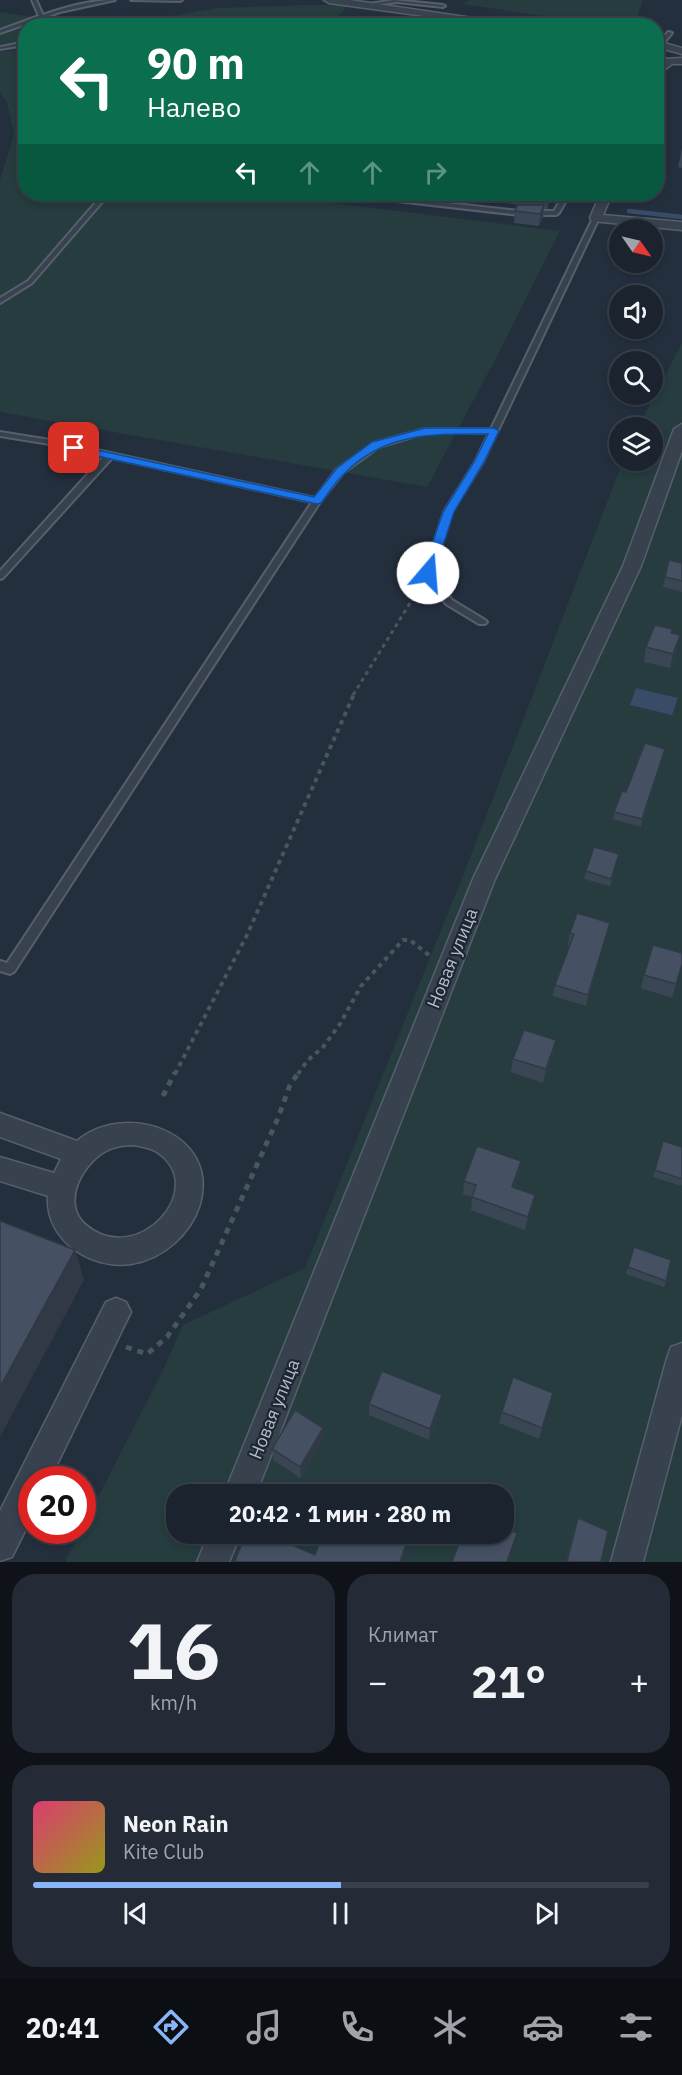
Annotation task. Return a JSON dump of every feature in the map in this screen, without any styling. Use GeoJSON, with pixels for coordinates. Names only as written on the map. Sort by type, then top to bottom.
{"type":"FeatureCollection","features":[{"type":"Feature","properties":{"kind":"street"},"geometry":{"type":"LineString","coordinates":[[329,0],[463,18]]}},
{"type":"Feature","properties":{"kind":"street"},"geometry":{"type":"LineString","coordinates":[[664,46],[682,51]]}},
{"type":"Feature","properties":{"kind":"street"},"geometry":{"type":"LineString","coordinates":[[664,66],[669,61],[682,61]]}},
{"type":"Feature","properties":{"kind":"street"},"geometry":{"type":"LineString","coordinates":[[603,201],[596,218],[682,226]]}},
{"type":"Feature","properties":{"kind":"street","name":"Новая улица"},"geometry":{"type":"LineString","coordinates":[[244,1484],[484,879],[632,566],[682,429]]}},
{"type":"Feature","properties":{"kind":"street"},"geometry":{"type":"LineString","coordinates":[[0,1125],[81,1154]]}},
{"type":"Feature","properties":{"kind":"street"},"geometry":{"type":"LineString","coordinates":[[121,1134],[142,1134],[162,1140],[174,1148],[188,1170],[190,1183],[184,1211],[165,1234],[152,1243],[121,1251],[105,1250],[79,1238],[70,1228],[60,1202],[62,1188],[67,1172],[81,1154],[99,1141],[121,1134]]}},
{"type":"Feature","properties":{"kind":"street"},"geometry":{"type":"LineString","coordinates":[[0,1169],[62,1188]]}},
{"type":"Feature","properties":{"kind":"street"},"geometry":{"type":"LineString","coordinates":[[39,1466],[109,1325]]}},
{"type":"Feature","properties":{"kind":"street"},"geometry":{"type":"LineString","coordinates":[[627,1562],[682,1358]]}},
{"type":"Feature","properties":{"kind":"street"},"geometry":{"type":"LineString","coordinates":[[0,1545],[18,1509]]}},
{"type":"Feature","properties":{"kind":"street"},"geometry":{"type":"LineString","coordinates":[[213,1562],[220,1544]]}},
{"type":"Feature","properties":{"kind":"lane"},"geometry":{"type":"LineString","coordinates":[[34,0],[42,17],[88,4],[113,0]]}},
{"type":"Feature","properties":{"kind":"lane"},"geometry":{"type":"LineString","coordinates":[[133,0],[180,0]]}},
{"type":"Feature","properties":{"kind":"lane"},"geometry":{"type":"LineString","coordinates":[[366,5],[397,1],[443,6]]}},
{"type":"Feature","properties":{"kind":"lane"},"geometry":{"type":"LineString","coordinates":[[432,14],[449,3]]}},
{"type":"Feature","properties":{"kind":"lane"},"geometry":{"type":"LineString","coordinates":[[0,32],[18,26]]}},
{"type":"Feature","properties":{"kind":"lane"},"geometry":{"type":"LineString","coordinates":[[664,39],[670,33]]}},
{"type":"Feature","properties":{"kind":"lane"},"geometry":{"type":"LineString","coordinates":[[0,48],[18,45]]}},
{"type":"Feature","properties":{"kind":"lane"},"geometry":{"type":"LineString","coordinates":[[664,60],[669,61]]}},
{"type":"Feature","properties":{"kind":"lane"},"geometry":{"type":"LineString","coordinates":[[0,301],[30,282],[100,201]]}},
{"type":"Feature","properties":{"kind":"lane"},"geometry":{"type":"LineString","coordinates":[[415,201],[520,213],[556,213],[563,201]]}},
{"type":"Feature","properties":{"kind":"lane"},"geometry":{"type":"LineString","coordinates":[[482,622],[449,602],[428,573],[448,512],[479,462],[596,218]]}},
{"type":"Feature","properties":{"kind":"lane"},"geometry":{"type":"LineString","coordinates":[[0,966],[10,969],[317,501],[340,471],[376,445],[425,431],[494,431]]}},
{"type":"Feature","properties":{"kind":"lane"},"geometry":{"type":"LineString","coordinates":[[0,434],[56,443],[108,457],[317,501]]}},
{"type":"Feature","properties":{"kind":"lane"},"geometry":{"type":"LineString","coordinates":[[0,576],[108,457]]}},
{"type":"Feature","properties":{"kind":"path"},"geometry":{"type":"LineString","coordinates":[[163,1096],[246,935],[358,685],[428,573]]}},
{"type":"Feature","properties":{"kind":"path"},"geometry":{"type":"LineString","coordinates":[[109,1325],[147,1354],[167,1337],[201,1289],[278,1118],[290,1085],[307,1061],[323,1047],[340,1024],[361,986],[403,940],[410,940],[425,951]]}},
{"type":"Feature","properties":{"kind":"green space"},"geometry":{"type":"Polygon","coordinates":[[[469,0],[643,0],[637,18],[556,18],[463,4],[469,0]]]}},
{"type":"Feature","properties":{"kind":"green space"},"geometry":{"type":"Polygon","coordinates":[[[349,5],[336,18],[161,18],[217,8],[349,5]]]}},
{"type":"Feature","properties":{"kind":"green space"},"geometry":{"type":"Polygon","coordinates":[[[0,12],[40,18],[18,18],[18,42],[0,44],[0,12]]]}},
{"type":"Feature","properties":{"kind":"green space"},"geometry":{"type":"Polygon","coordinates":[[[18,50],[18,201],[317,201],[560,231],[427,487],[0,412],[0,180],[14,135],[7,102],[0,93],[0,52],[18,50]]]}},
{"type":"Feature","properties":{"kind":"green space"},"geometry":{"type":"Polygon","coordinates":[[[682,343],[682,1562],[65,1562],[74,1544],[96,1544],[96,1501],[163,1370],[183,1325],[305,1268],[464,873],[619,471],[663,471],[663,417],[643,417],[650,405],[663,405],[663,379],[682,343]]]}},
{"type":"Feature","properties":{"kind":"water"},"geometry":{"type":"Polygon","coordinates":[[[636,688],[678,698],[672,715],[630,705],[636,688]]]}},
{"type":"Feature","properties":{"kind":"building"},"geometry":{"type":"Polygon","coordinates":[[[517,205],[544,205],[540,214],[515,211],[517,205]]]}},
{"type":"Feature","properties":{"kind":"building"},"geometry":{"type":"Polygon","coordinates":[[[669,560],[682,563],[682,581],[665,577],[669,560]]]}},
{"type":"Feature","properties":{"kind":"building"},"geometry":{"type":"Polygon","coordinates":[[[655,625],[672,629],[671,633],[680,635],[673,654],[646,647],[655,625]]]}},
{"type":"Feature","properties":{"kind":"building"},"geometry":{"type":"Polygon","coordinates":[[[645,743],[665,749],[642,819],[614,812],[622,791],[626,792],[645,743]]]}},
{"type":"Feature","properties":{"kind":"building"},"geometry":{"type":"Polygon","coordinates":[[[594,847],[619,854],[611,879],[586,871],[594,847]]]}},
{"type":"Feature","properties":{"kind":"building"},"geometry":{"type":"Polygon","coordinates":[[[577,913],[610,923],[588,995],[555,985],[574,934],[570,933],[577,913]]]}},
{"type":"Feature","properties":{"kind":"building"},"geometry":{"type":"Polygon","coordinates":[[[653,945],[682,953],[682,964],[676,984],[644,975],[653,945]]]}},
{"type":"Feature","properties":{"kind":"building"},"geometry":{"type":"Polygon","coordinates":[[[524,1030],[556,1040],[546,1069],[513,1059],[524,1030]]]}},
{"type":"Feature","properties":{"kind":"building"},"geometry":{"type":"Polygon","coordinates":[[[663,1141],[682,1147],[682,1179],[655,1170],[663,1141]]]}},
{"type":"Feature","properties":{"kind":"building"},"geometry":{"type":"Polygon","coordinates":[[[477,1146],[521,1161],[512,1187],[535,1195],[528,1217],[472,1197],[476,1185],[464,1181],[477,1146]]]}},
{"type":"Feature","properties":{"kind":"building"},"geometry":{"type":"Polygon","coordinates":[[[0,1221],[75,1250],[0,1387],[0,1221]]]}},
{"type":"Feature","properties":{"kind":"building"},"geometry":{"type":"Polygon","coordinates":[[[634,1247],[671,1260],[666,1281],[628,1267],[634,1247]]]}},
{"type":"Feature","properties":{"kind":"building"},"geometry":{"type":"Polygon","coordinates":[[[382,1371],[442,1395],[430,1429],[369,1404],[382,1371]]]}},
{"type":"Feature","properties":{"kind":"building"},"geometry":{"type":"Polygon","coordinates":[[[513,1377],[553,1393],[542,1428],[502,1412],[513,1377]]]}},
{"type":"Feature","properties":{"kind":"building"},"geometry":{"type":"Polygon","coordinates":[[[295,1410],[323,1428],[300,1467],[272,1449],[295,1410]]]}},
{"type":"Feature","properties":{"kind":"building"},"geometry":{"type":"Polygon","coordinates":[[[578,1518],[608,1531],[601,1562],[567,1562],[578,1518]]]}},
{"type":"Feature","properties":{"kind":"building"},"geometry":{"type":"Polygon","coordinates":[[[242,1544],[290,1544],[315,1555],[319,1544],[406,1544],[400,1562],[235,1561],[242,1544]]]}},
{"type":"Feature","properties":{"kind":"building"},"geometry":{"type":"Polygon","coordinates":[[[459,1544],[513,1544],[507,1562],[452,1562],[459,1544]]]}},
{"type":"Feature","properties":{"kind":"waterway"},"geometry":{"type":"LineString","coordinates":[[629,211],[682,217]]}},
{"type":"Feature","properties":{"kind":"route"},"geometry":{"type":"LineString","coordinates":[[74,448],[317,501],[340,471],[376,445],[425,431],[458,433],[494,431],[479,462],[448,512],[428,573]]}}]}
